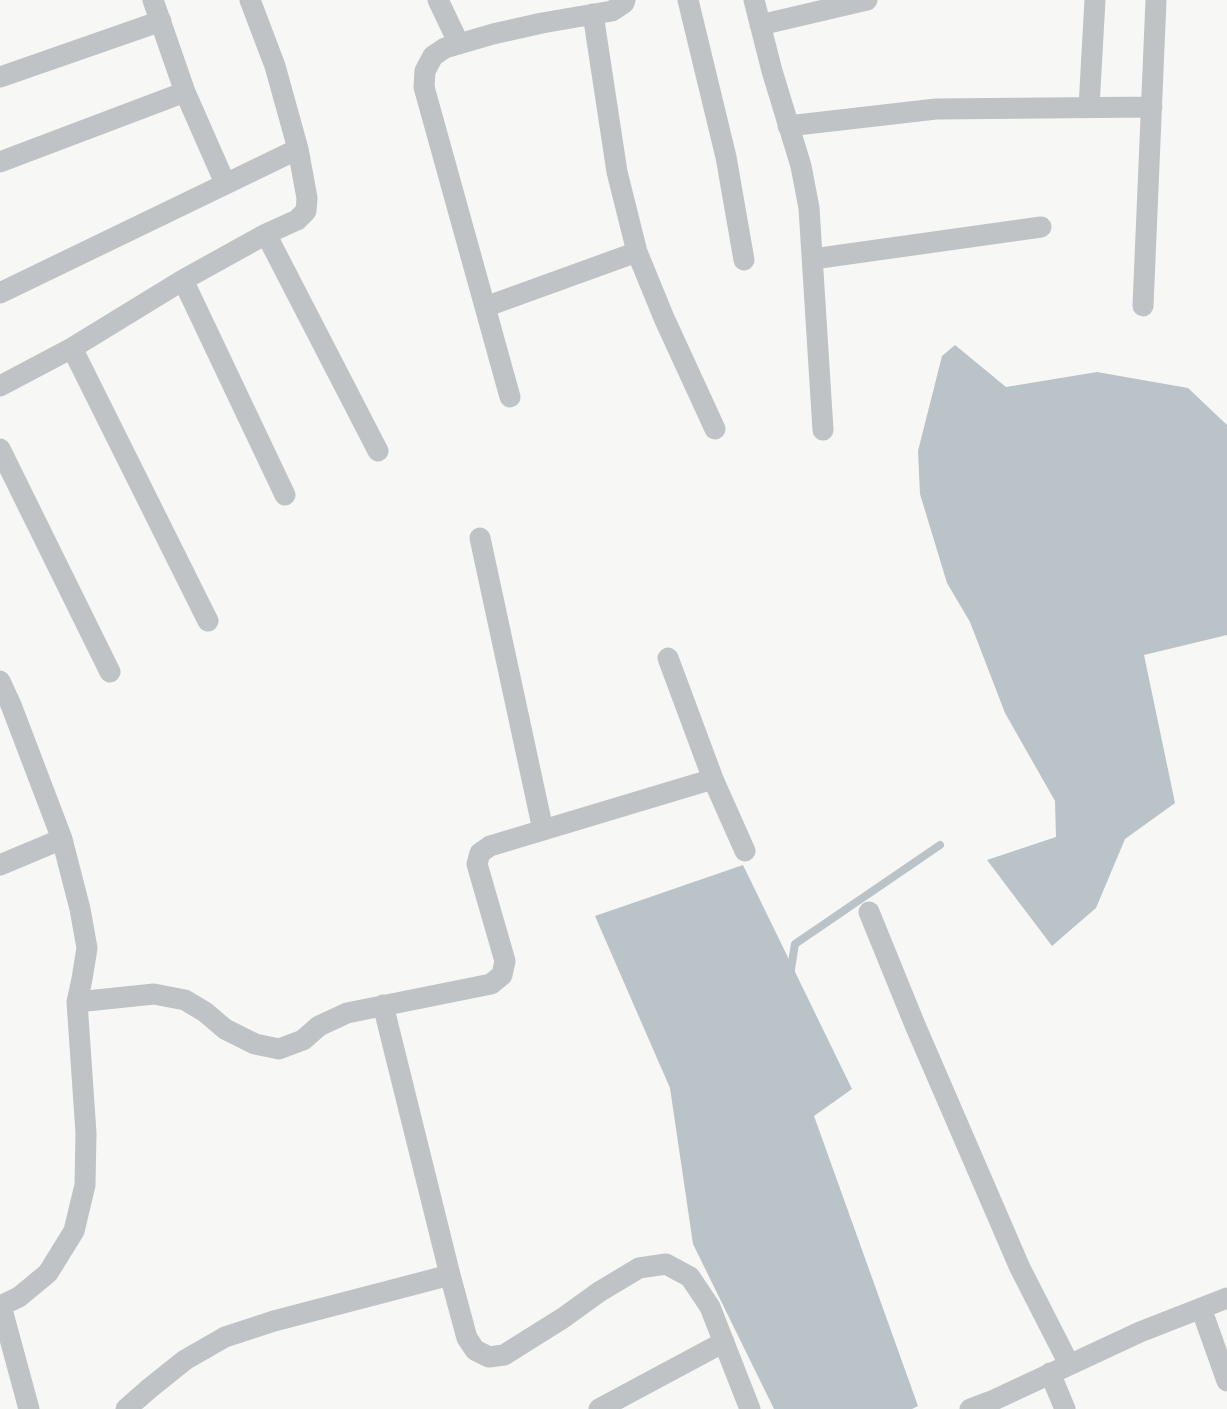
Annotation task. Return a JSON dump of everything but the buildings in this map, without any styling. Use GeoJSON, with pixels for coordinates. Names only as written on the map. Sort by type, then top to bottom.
{"type":"FeatureCollection","features":[{"type":"Feature","properties":{"kind":"street"},"geometry":{"type":"LineString","coordinates":[[153,0],[185,92],[225,183]]}},
{"type":"Feature","properties":{"kind":"street"},"geometry":{"type":"LineString","coordinates":[[0,386],[72,348],[183,280],[266,234],[297,220],[306,211],[307,198],[298,149],[276,66],[250,0]]}},
{"type":"Feature","properties":{"kind":"street"},"geometry":{"type":"LineString","coordinates":[[438,0],[459,44]]}},
{"type":"Feature","properties":{"kind":"street"},"geometry":{"type":"LineString","coordinates":[[510,397],[424,87],[425,71],[433,56],[445,48],[493,34],[542,23],[612,11],[624,3],[625,0]]}},
{"type":"Feature","properties":{"kind":"street"},"geometry":{"type":"LineString","coordinates":[[688,0],[726,157],[744,260]]}},
{"type":"Feature","properties":{"kind":"street"},"geometry":{"type":"LineString","coordinates":[[754,0],[788,126],[801,166],[810,208],[823,430]]}},
{"type":"Feature","properties":{"kind":"street"},"geometry":{"type":"LineString","coordinates":[[760,25],[868,0]]}},
{"type":"Feature","properties":{"kind":"street"},"geometry":{"type":"LineString","coordinates":[[1089,107],[1095,0]]}},
{"type":"Feature","properties":{"kind":"street"},"geometry":{"type":"LineString","coordinates":[[1143,306],[1156,0]]}},
{"type":"Feature","properties":{"kind":"street"},"geometry":{"type":"LineString","coordinates":[[593,14],[617,172],[637,252],[664,318],[715,430]]}},
{"type":"Feature","properties":{"kind":"street"},"geometry":{"type":"LineString","coordinates":[[0,77],[161,21]]}},
{"type":"Feature","properties":{"kind":"street"},"geometry":{"type":"LineString","coordinates":[[0,162],[185,92]]}},
{"type":"Feature","properties":{"kind":"street"},"geometry":{"type":"LineString","coordinates":[[788,126],[936,109],[1152,106]]}},
{"type":"Feature","properties":{"kind":"street"},"geometry":{"type":"LineString","coordinates":[[0,293],[298,149]]}},
{"type":"Feature","properties":{"kind":"street"},"geometry":{"type":"LineString","coordinates":[[813,259],[1041,228]]}},
{"type":"Feature","properties":{"kind":"street"},"geometry":{"type":"LineString","coordinates":[[266,234],[378,451]]}},
{"type":"Feature","properties":{"kind":"street"},"geometry":{"type":"LineString","coordinates":[[485,307],[637,252]]}},
{"type":"Feature","properties":{"kind":"street"},"geometry":{"type":"LineString","coordinates":[[183,280],[286,495]]}},
{"type":"Feature","properties":{"kind":"street"},"geometry":{"type":"LineString","coordinates":[[72,348],[208,621]]}},
{"type":"Feature","properties":{"kind":"street"},"geometry":{"type":"LineString","coordinates":[[0,449],[110,672]]}},
{"type":"Feature","properties":{"kind":"street"},"geometry":{"type":"LineString","coordinates":[[480,538],[544,830]]}},
{"type":"Feature","properties":{"kind":"street"},"geometry":{"type":"LineString","coordinates":[[668,658],[713,779],[745,850]]}},
{"type":"Feature","properties":{"kind":"street"},"geometry":{"type":"LineString","coordinates":[[0,681],[11,705],[62,839],[80,909],[87,948],[77,1002],[86,1133],[85,1185],[74,1231],[48,1273],[19,1297],[0,1306],[29,1409]]}},
{"type":"Feature","properties":{"kind":"street"},"geometry":{"type":"LineString","coordinates":[[77,1002],[154,994],[185,1000],[205,1012],[225,1029],[255,1044],[279,1049],[303,1040],[319,1026],[347,1013],[491,984],[502,975],[505,961],[477,864],[480,853],[490,846],[713,779]]}},
{"type":"Feature","properties":{"kind":"street"},"geometry":{"type":"LineString","coordinates":[[0,865],[62,839]]}},
{"type":"Feature","properties":{"kind":"street"},"geometry":{"type":"LineString","coordinates":[[869,912],[1020,1268],[1069,1364]]}},
{"type":"Feature","properties":{"kind":"street"},"geometry":{"type":"LineString","coordinates":[[384,1005],[450,1275],[467,1338],[475,1350],[489,1357],[504,1356],[564,1318],[599,1292],[639,1268],[666,1264],[690,1277],[710,1307],[750,1409]]}},
{"type":"Feature","properties":{"kind":"street"},"geometry":{"type":"LineString","coordinates":[[126,1409],[185,1360],[225,1337],[274,1321],[450,1275]]}},
{"type":"Feature","properties":{"kind":"street"},"geometry":{"type":"LineString","coordinates":[[970,1409],[994,1400],[1140,1332],[1227,1298]]}},
{"type":"Feature","properties":{"kind":"street"},"geometry":{"type":"LineString","coordinates":[[1200,1308],[1227,1381]]}},
{"type":"Feature","properties":{"kind":"street"},"geometry":{"type":"LineString","coordinates":[[599,1409],[724,1342]]}},
{"type":"Feature","properties":{"kind":"street"},"geometry":{"type":"LineString","coordinates":[[1050,1373],[1064,1409]]}},
{"type":"Feature","properties":{"kind":"shaded area"},"geometry":{"type":"Polygon","coordinates":[[[955,345],[1006,387],[1097,372],[1188,388],[1227,425],[1227,635],[1144,655],[1175,803],[1125,839],[1096,908],[1052,946],[987,860],[1056,837],[1055,801],[1005,713],[970,622],[947,583],[920,494],[918,451],[942,356],[955,345]]]}},
{"type":"Feature","properties":{"kind":"shaded area"},"geometry":{"type":"Polygon","coordinates":[[[743,865],[852,1089],[814,1116],[918,1406],[912,1409],[774,1409],[693,1244],[670,1088],[595,916],[743,865]]]}},
{"type":"Feature","properties":{"kind":"waterway"},"geometry":{"type":"LineString","coordinates":[[790,975],[795,944],[940,845]]}}]}
